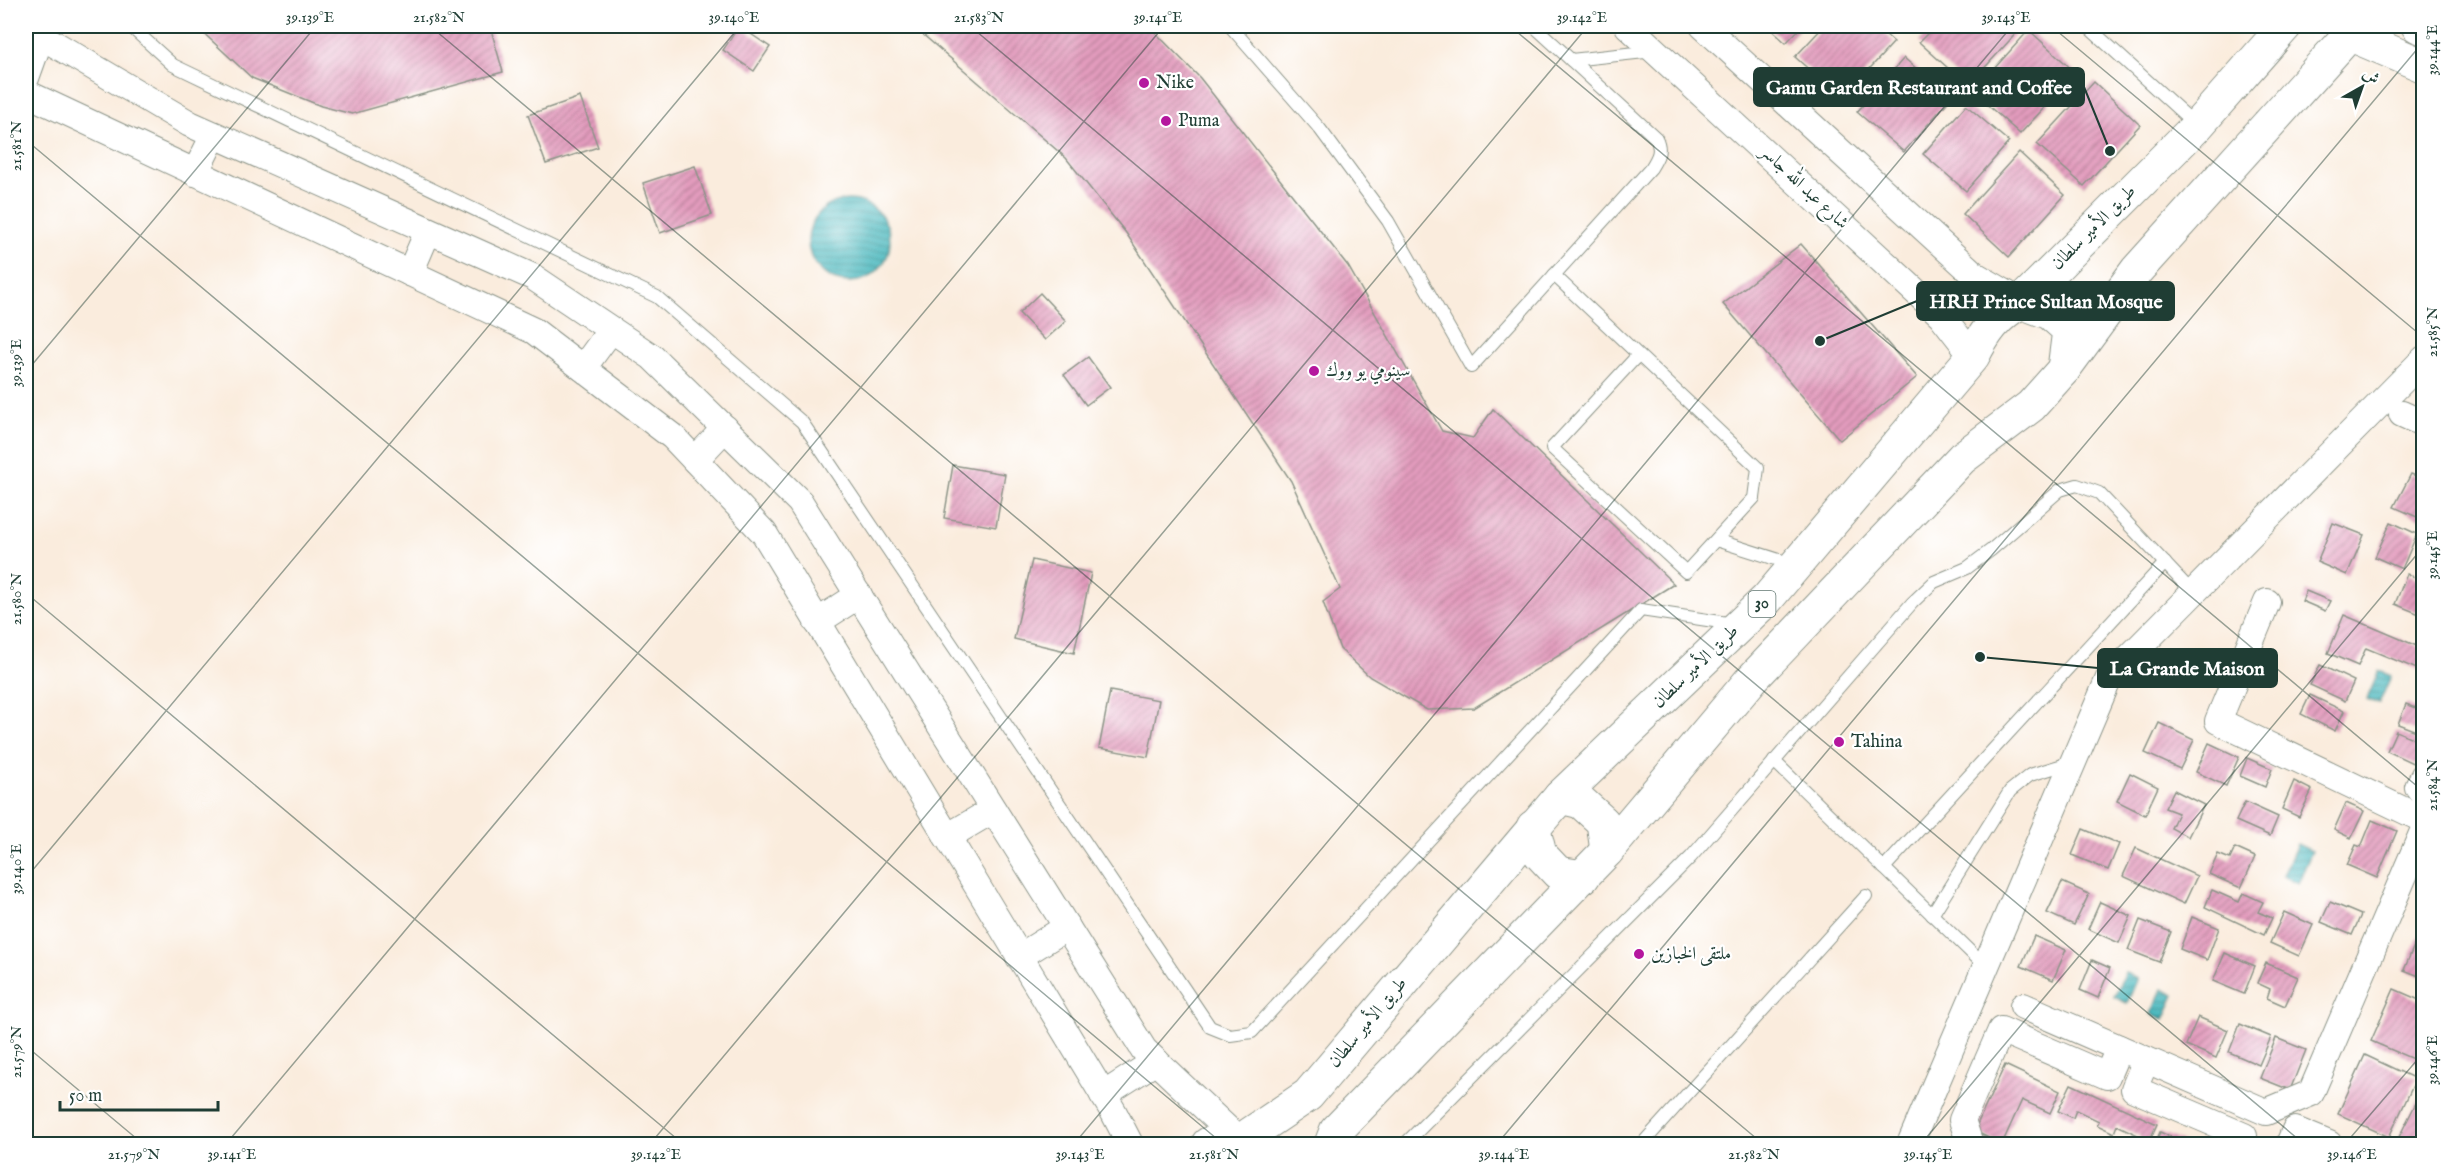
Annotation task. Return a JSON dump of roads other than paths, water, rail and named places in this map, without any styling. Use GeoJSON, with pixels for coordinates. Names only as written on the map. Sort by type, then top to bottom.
{"type":"FeatureCollection","features":[{"type":"Feature","properties":{"kind":"main road","name":"طريق الأمير سلطان"},"geometry":{"type":"LineString","coordinates":[[1232,1143],[1308,1095],[1560,797],[1767,599],[1973,356],[1983,335],[2004,311],[2021,302],[2197,126],[2285,26]]}},
{"type":"Feature","properties":{"kind":"main road"},"geometry":{"type":"LineString","coordinates":[[2418,26],[2424,28]]}},
{"type":"Feature","properties":{"kind":"main road"},"geometry":{"type":"LineString","coordinates":[[2353,30],[2424,66]]}},
{"type":"Feature","properties":{"kind":"main road","name":"30"},"geometry":{"type":"LineString","coordinates":[[1331,1144],[1336,1131],[1583,877],[1751,681],[1962,458],[2031,406],[2064,369],[2138,270],[2353,30]]}},
{"type":"Feature","properties":{"kind":"main road"},"geometry":{"type":"LineString","coordinates":[[2021,302],[2050,313],[2069,330],[2064,369]]}},
{"type":"Feature","properties":{"kind":"main road"},"geometry":{"type":"LineString","coordinates":[[1560,797],[1581,802],[1602,822],[1607,851]]}},
{"type":"Feature","properties":{"kind":"main road"},"geometry":{"type":"LineString","coordinates":[[1533,827],[1540,854],[1552,867],[1558,873],[1583,877]]}},
{"type":"Feature","properties":{"kind":"street","name":"شارع عبد الله جاسر"},"geometry":{"type":"LineString","coordinates":[[1628,26],[1941,315],[1973,356]]}},
{"type":"Feature","properties":{"kind":"street"},"geometry":{"type":"LineString","coordinates":[[1703,26],[1975,275],[2021,302]]}},
{"type":"Feature","properties":{"kind":"street"},"geometry":{"type":"LineString","coordinates":[[26,78],[38,31],[190,124],[533,277],[652,357],[800,502],[1144,1050],[1232,1143]]}},
{"type":"Feature","properties":{"kind":"street"},"geometry":{"type":"LineString","coordinates":[[26,93],[534,331],[673,437],[764,533],[1103,1095],[1130,1144]]}},
{"type":"Feature","properties":{"kind":"street"},"geometry":{"type":"LineString","coordinates":[[195,173],[214,135]]}},
{"type":"Feature","properties":{"kind":"street"},"geometry":{"type":"LineString","coordinates":[[410,273],[428,231]]}},
{"type":"Feature","properties":{"kind":"street"},"geometry":{"type":"LineString","coordinates":[[583,368],[612,330]]}},
{"type":"Feature","properties":{"kind":"street"},"geometry":{"type":"LineString","coordinates":[[1910,1144],[2109,678],[2424,358]]}},
{"type":"Feature","properties":{"kind":"street"},"geometry":{"type":"LineString","coordinates":[[695,460],[725,428]]}},
{"type":"Feature","properties":{"kind":"street"},"geometry":{"type":"LineString","coordinates":[[817,622],[859,595]]}},
{"type":"Feature","properties":{"kind":"street"},"geometry":{"type":"LineString","coordinates":[[2267,602],[2218,721],[2424,820]]}},
{"type":"Feature","properties":{"kind":"street"},"geometry":{"type":"LineString","coordinates":[[2424,775],[2418,787],[2424,795]]}},
{"type":"Feature","properties":{"kind":"street"},"geometry":{"type":"LineString","coordinates":[[947,837],[993,810]]}},
{"type":"Feature","properties":{"kind":"street"},"geometry":{"type":"LineString","coordinates":[[2023,1006],[2266,1112],[2311,1093],[2424,829]]}},
{"type":"Feature","properties":{"kind":"street"},"geometry":{"type":"LineString","coordinates":[[1019,957],[1066,927]]}},
{"type":"Feature","properties":{"kind":"street"},"geometry":{"type":"LineString","coordinates":[[1970,1144],[1962,1120],[2001,1030],[2107,1076],[2119,1048]]}},
{"type":"Feature","properties":{"kind":"street"},"geometry":{"type":"LineString","coordinates":[[2146,1060],[2134,1089],[2244,1136],[2240,1144]]}},
{"type":"Feature","properties":{"kind":"street"},"geometry":{"type":"LineString","coordinates":[[1103,1095],[1156,1061]]}},
{"type":"Feature","properties":{"kind":"street"},"geometry":{"type":"LineString","coordinates":[[2289,1144],[2295,1130],[2329,1144]]}},
{"type":"Feature","properties":{"kind":"lane"},"geometry":{"type":"LineString","coordinates":[[130,26],[173,65],[657,297],[801,422],[1210,1027],[1230,1035],[1252,1032],[1641,610],[1740,625]]}},
{"type":"Feature","properties":{"kind":"lane"},"geometry":{"type":"LineString","coordinates":[[1230,26],[1320,129],[1388,221],[1471,367],[1651,168],[1658,156],[1659,145],[1656,138],[1534,26]]}},
{"type":"Feature","properties":{"kind":"lane"},"geometry":{"type":"LineString","coordinates":[[2086,26],[2197,126]]}},
{"type":"Feature","properties":{"kind":"lane"},"geometry":{"type":"LineString","coordinates":[[1571,60],[1656,51]]}},
{"type":"Feature","properties":{"kind":"lane"},"geometry":{"type":"LineString","coordinates":[[1554,276],[1638,355],[1758,468],[1754,498],[1686,572],[1552,448],[1638,355]]}},
{"type":"Feature","properties":{"kind":"lane"},"geometry":{"type":"LineString","coordinates":[[1405,1144],[1691,857],[1912,603],[1934,582],[1966,568],[1991,550],[2060,490],[2078,485],[2099,493],[2193,593]]}},
{"type":"Feature","properties":{"kind":"lane"},"geometry":{"type":"LineString","coordinates":[[1716,540],[1795,566]]}},
{"type":"Feature","properties":{"kind":"lane"},"geometry":{"type":"LineString","coordinates":[[1884,868],[2165,563]]}},
{"type":"Feature","properties":{"kind":"lane"},"geometry":{"type":"LineString","coordinates":[[1774,761],[1986,967]]}},
{"type":"Feature","properties":{"kind":"lane"},"geometry":{"type":"LineString","coordinates":[[1932,915],[2010,791],[2030,775],[2073,762]]}},
{"type":"Feature","properties":{"kind":"lane"},"geometry":{"type":"LineString","coordinates":[[1642,1144],[1866,896]]}},
{"type":"Feature","properties":{"kind":"water"},"geometry":{"type":"Polygon","coordinates":[[[849,200],[865,204],[878,212],[886,225],[890,241],[886,257],[878,270],[865,278],[849,282],[833,278],[820,270],[812,257],[808,241],[812,225],[820,212],[833,204],[849,200]]]}},
{"type":"Feature","properties":{"kind":"water"},"geometry":{"type":"Polygon","coordinates":[[[2379,671],[2391,676],[2379,704],[2367,699],[2379,671]]]}},
{"type":"Feature","properties":{"kind":"water"},"geometry":{"type":"Polygon","coordinates":[[[2297,844],[2312,851],[2298,883],[2283,876],[2297,844]]]}},
{"type":"Feature","properties":{"kind":"water"},"geometry":{"type":"Polygon","coordinates":[[[2125,973],[2138,978],[2127,1003],[2114,997],[2125,973]]]}},
{"type":"Feature","properties":{"kind":"water"},"geometry":{"type":"Polygon","coordinates":[[[2162,989],[2175,995],[2164,1019],[2151,1014],[2162,989]]]}},
{"type":"Feature","properties":{"kind":"place","name":"Nike"},"geometry":{"type":"Point","coordinates":[1144,83]}},
{"type":"Feature","properties":{"kind":"place","name":"Puma"},"geometry":{"type":"Point","coordinates":[1166,121]}},
{"type":"Feature","properties":{"kind":"place","name":"Gamu Garden Restaurant and Coffee"},"geometry":{"type":"Point","coordinates":[2110,151]}},
{"type":"Feature","properties":{"kind":"place","name":"HRH Prince Sultan Mosque"},"geometry":{"type":"Point","coordinates":[1820,341]}},
{"type":"Feature","properties":{"kind":"place","name":"سينومي يو ووك"},"geometry":{"type":"Point","coordinates":[1314,371]}},
{"type":"Feature","properties":{"kind":"place","name":"La Grande Maison"},"geometry":{"type":"Point","coordinates":[1980,657]}},
{"type":"Feature","properties":{"kind":"place","name":"Tahina"},"geometry":{"type":"Point","coordinates":[1839,742]}},
{"type":"Feature","properties":{"kind":"place","name":"ملتقى الخبازين"},"geometry":{"type":"Point","coordinates":[1639,954]}}]}
